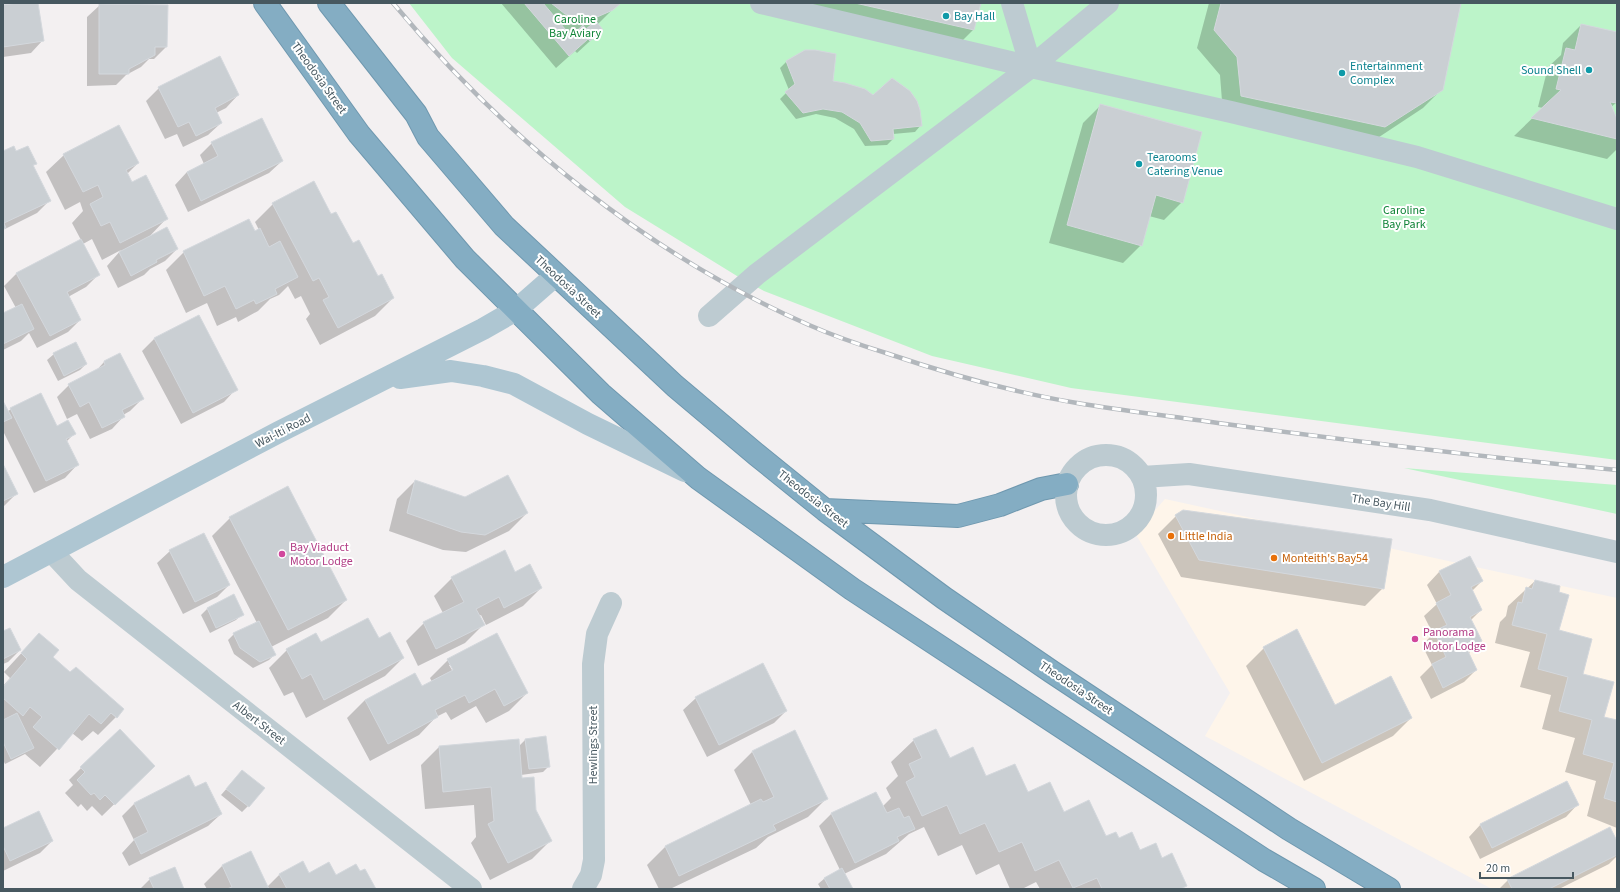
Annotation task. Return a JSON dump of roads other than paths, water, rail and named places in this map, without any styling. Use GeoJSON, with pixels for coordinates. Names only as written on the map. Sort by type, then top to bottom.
{"type":"FeatureCollection","features":[{"type":"Feature","properties":{"kind":"highway","name":"Theodosia Street"},"geometry":{"type":"LineString","coordinates":[[265,3],[359,134],[465,258],[601,394],[698,478],[852,589],[1258,856],[1314,889]]}},
{"type":"Feature","properties":{"kind":"highway","name":"Theodosia Street"},"geometry":{"type":"LineString","coordinates":[[329,3],[416,114],[428,137],[504,226],[675,386],[826,510],[944,598],[1052,672],[1288,829],[1390,889]]}},
{"type":"Feature","properties":{"kind":"highway"},"geometry":{"type":"LineString","coordinates":[[826,510],[958,516],[1000,506],[1041,489],[1067,484]]}},
{"type":"Feature","properties":{"kind":"main road","name":"Wai-Iti Road"},"geometry":{"type":"LineString","coordinates":[[3,577],[279,432],[484,329],[516,310],[556,275]]}},
{"type":"Feature","properties":{"kind":"main road"},"geometry":{"type":"LineString","coordinates":[[383,381],[450,371],[483,376],[514,384],[588,424],[698,478]]}},
{"type":"Feature","properties":{"kind":"street"},"geometry":{"type":"LineString","coordinates":[[761,3],[1418,157],[1617,219]]}},
{"type":"Feature","properties":{"kind":"street"},"geometry":{"type":"LineString","coordinates":[[1012,3],[1030,67]]}},
{"type":"Feature","properties":{"kind":"street"},"geometry":{"type":"LineString","coordinates":[[709,316],[757,274],[1030,67],[1108,3]]}},
{"type":"Feature","properties":{"kind":"street"},"geometry":{"type":"LineString","coordinates":[[1102,455],[1114,455],[1126,460],[1135,468],[1142,478],[1146,490],[1145,503],[1141,515],[1132,525],[1122,532],[1107,535],[1092,533],[1079,525],[1070,513],[1066,498],[1067,484],[1072,472],[1080,464],[1091,458],[1102,455]]}},
{"type":"Feature","properties":{"kind":"street","name":"The Bay Hill"},"geometry":{"type":"LineString","coordinates":[[1142,478],[1189,474],[1430,510],[1617,552]]}},
{"type":"Feature","properties":{"kind":"street","name":"Albert Street"},"geometry":{"type":"LineString","coordinates":[[52,552],[78,580],[471,889]]}},
{"type":"Feature","properties":{"kind":"street","name":"Hewlings Street"},"geometry":{"type":"LineString","coordinates":[[584,889],[591,875],[594,860],[593,664],[597,634],[610,603]]}},
{"type":"Feature","properties":{"kind":"railway"},"geometry":{"type":"LineString","coordinates":[[393,3],[437,53],[483,101],[532,146],[583,188],[636,228],[692,264],[749,296],[837,337],[909,361],[980,382],[1052,399],[1112,409],[1368,442],[1517,460],[1617,470]]}},
{"type":"Feature","properties":{"kind":"place","name":"Bay Hall"},"geometry":{"type":"Point","coordinates":[946,16]}},
{"type":"Feature","properties":{"kind":"place","name":"Sound Shell"},"geometry":{"type":"Point","coordinates":[1589,70]}},
{"type":"Feature","properties":{"kind":"place","name":"Entertainment Complex"},"geometry":{"type":"Point","coordinates":[1342,73]}},
{"type":"Feature","properties":{"kind":"place","name":"Tearooms Catering Venue"},"geometry":{"type":"Point","coordinates":[1139,164]}},
{"type":"Feature","properties":{"kind":"place","name":"Little India"},"geometry":{"type":"Point","coordinates":[1171,536]}},
{"type":"Feature","properties":{"kind":"place","name":"Bay Viaduct Motor Lodge"},"geometry":{"type":"Point","coordinates":[282,554]}},
{"type":"Feature","properties":{"kind":"place","name":"Monteith's Bay54"},"geometry":{"type":"Point","coordinates":[1274,558]}},
{"type":"Feature","properties":{"kind":"place","name":"Panorama Motor Lodge"},"geometry":{"type":"Point","coordinates":[1415,639]}},
{"type":"Feature","properties":{"kind":"park label","name":"Caroline Bay Aviary"},"geometry":{"type":"Point","coordinates":[575,26]}},
{"type":"Feature","properties":{"kind":"park label","name":"Caroline Bay Park"},"geometry":{"type":"Point","coordinates":[1404,217]}}]}
